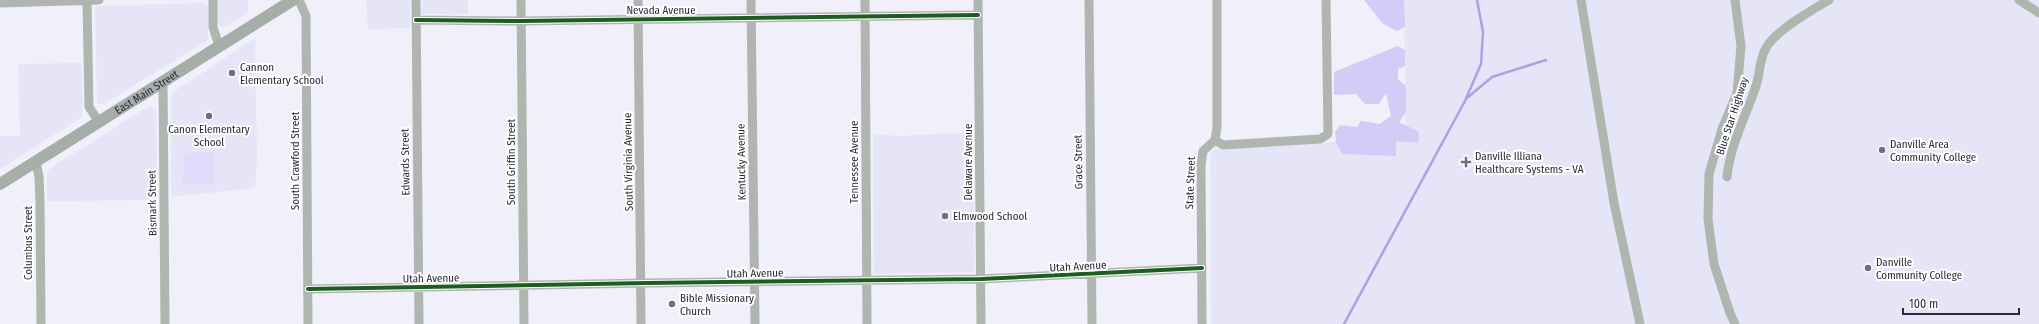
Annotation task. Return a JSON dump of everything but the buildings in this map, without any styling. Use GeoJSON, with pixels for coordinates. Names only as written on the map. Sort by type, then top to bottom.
{"type":"FeatureCollection","features":[{"type":"Feature","properties":{"kind":"main road","name":"East Main Street"},"geometry":{"type":"LineString","coordinates":[[0,184],[292,0]]}},
{"type":"Feature","properties":{"kind":"street"},"geometry":{"type":"LineString","coordinates":[[87,0],[89,107],[99,122]]}},
{"type":"Feature","properties":{"kind":"street"},"geometry":{"type":"LineString","coordinates":[[0,3],[99,0]]}},
{"type":"Feature","properties":{"kind":"street"},"geometry":{"type":"LineString","coordinates":[[213,0],[213,27],[219,46]]}},
{"type":"Feature","properties":{"kind":"street","name":"South Crawford Street"},"geometry":{"type":"LineString","coordinates":[[299,0],[306,16],[308,324]]}},
{"type":"Feature","properties":{"kind":"street","name":"Edwards Street"},"geometry":{"type":"LineString","coordinates":[[416,0],[419,324]]}},
{"type":"Feature","properties":{"kind":"street","name":"South Griffin Street"},"geometry":{"type":"LineString","coordinates":[[521,0],[524,324]]}},
{"type":"Feature","properties":{"kind":"street","name":"South Virginia Avenue"},"geometry":{"type":"LineString","coordinates":[[638,0],[641,324]]}},
{"type":"Feature","properties":{"kind":"street","name":"Kentucky Avenue"},"geometry":{"type":"LineString","coordinates":[[752,0],[755,324]]}},
{"type":"Feature","properties":{"kind":"street","name":"Tennessee Avenue"},"geometry":{"type":"LineString","coordinates":[[865,0],[867,324]]}},
{"type":"Feature","properties":{"kind":"street","name":"Delaware Avenue"},"geometry":{"type":"LineString","coordinates":[[978,0],[981,324]]}},
{"type":"Feature","properties":{"kind":"street","name":"Grace Street"},"geometry":{"type":"LineString","coordinates":[[1089,0],[1092,324]]}},
{"type":"Feature","properties":{"kind":"street"},"geometry":{"type":"LineString","coordinates":[[1217,0],[1217,127],[1215,140],[1223,145],[1320,139],[1328,134],[1326,0]]}},
{"type":"Feature","properties":{"kind":"street"},"geometry":{"type":"LineString","coordinates":[[1735,0],[1741,46],[1737,93],[1722,129],[1709,174],[1708,219],[1714,264],[1735,324]]}},
{"type":"Feature","properties":{"kind":"street","name":"Blue Star Highway"},"geometry":{"type":"LineString","coordinates":[[1727,177],[1736,139],[1750,105],[1761,60],[1766,47],[1785,29],[1829,0]]}},
{"type":"Feature","properties":{"kind":"street"},"geometry":{"type":"LineString","coordinates":[[2019,0],[2039,13]]}},
{"type":"Feature","properties":{"kind":"street"},"geometry":{"type":"LineString","coordinates":[[1582,1],[1614,203],[1640,324]]}},
{"type":"Feature","properties":{"kind":"street","name":"Nevada Avenue"},"geometry":{"type":"LineString","coordinates":[[416,20],[522,21],[978,15]]}},
{"type":"Feature","properties":{"kind":"street","name":"Bismark Street"},"geometry":{"type":"LineString","coordinates":[[163,81],[165,324]]}},
{"type":"Feature","properties":{"kind":"street","name":"State Street"},"geometry":{"type":"LineString","coordinates":[[1202,324],[1201,165],[1203,151],[1215,140]]}},
{"type":"Feature","properties":{"kind":"street","name":"Columbus Street"},"geometry":{"type":"LineString","coordinates":[[36,162],[39,177],[40,201],[41,324]]}},
{"type":"Feature","properties":{"kind":"street","name":"Utah Avenue"},"geometry":{"type":"LineString","coordinates":[[308,289],[981,279],[1202,268]]}},
{"type":"Feature","properties":{"kind":"shaded area"},"geometry":{"type":"Polygon","coordinates":[[[217,0],[248,0],[248,13],[222,27],[217,22],[217,0]]]}},
{"type":"Feature","properties":{"kind":"shaded area"},"geometry":{"type":"Polygon","coordinates":[[[366,0],[410,0],[410,28],[368,29],[366,0]]]}},
{"type":"Feature","properties":{"kind":"shaded area"},"geometry":{"type":"Polygon","coordinates":[[[422,0],[468,0],[468,14],[422,14],[422,0]]]}},
{"type":"Feature","properties":{"kind":"shaded area"},"geometry":{"type":"Polygon","coordinates":[[[1364,0],[1404,0],[1405,27],[1397,31],[1383,24],[1364,0]]]}},
{"type":"Feature","properties":{"kind":"shaded area"},"geometry":{"type":"Polygon","coordinates":[[[1404,0],[2039,0],[2039,324],[1211,324],[1210,155],[1215,149],[1406,138],[1404,0]]]}},
{"type":"Feature","properties":{"kind":"shaded area"},"geometry":{"type":"Polygon","coordinates":[[[204,3],[208,6],[208,40],[104,104],[99,104],[97,102],[95,6],[204,3]]]}},
{"type":"Feature","properties":{"kind":"shaded area"},"geometry":{"type":"Polygon","coordinates":[[[255,38],[257,160],[255,188],[171,197],[171,96],[175,91],[255,38]]]}},
{"type":"Feature","properties":{"kind":"shaded area"},"geometry":{"type":"Polygon","coordinates":[[[1398,46],[1405,50],[1405,66],[1398,69],[1398,79],[1406,86],[1406,112],[1399,122],[1419,132],[1418,143],[1396,141],[1396,156],[1342,154],[1336,142],[1335,132],[1340,125],[1357,127],[1361,121],[1380,124],[1391,116],[1386,93],[1379,104],[1365,104],[1356,94],[1334,95],[1334,72],[1398,46]]]}},
{"type":"Feature","properties":{"kind":"shaded area"},"geometry":{"type":"Polygon","coordinates":[[[81,63],[83,100],[82,117],[0,169],[0,136],[20,136],[18,64],[81,63]]]}},
{"type":"Feature","properties":{"kind":"shaded area"},"geometry":{"type":"Polygon","coordinates":[[[148,107],[153,107],[156,111],[157,200],[47,201],[47,172],[52,167],[148,107]]]}},
{"type":"Feature","properties":{"kind":"shaded area"},"geometry":{"type":"Polygon","coordinates":[[[973,132],[974,272],[874,274],[873,134],[900,136],[973,132]]]}},
{"type":"Feature","properties":{"kind":"shaded area"},"geometry":{"type":"Polygon","coordinates":[[[214,152],[214,184],[183,184],[184,153],[214,152]]]}},
{"type":"Feature","properties":{"kind":"waterway"},"geometry":{"type":"LineString","coordinates":[[1344,324],[1465,101],[1481,64],[1483,32],[1477,0]]}},
{"type":"Feature","properties":{"kind":"waterway"},"geometry":{"type":"LineString","coordinates":[[1467,98],[1492,77],[1546,60]]}},
{"type":"Feature","properties":{"kind":"cycle path"},"geometry":{"type":"LineString","coordinates":[[416,20],[521,21],[978,15]]}},
{"type":"Feature","properties":{"kind":"cycle path"},"geometry":{"type":"LineString","coordinates":[[308,289],[981,279],[1202,268]]}},
{"type":"Feature","properties":{"kind":"place","name":"Cannon Elementary School"},"geometry":{"type":"Point","coordinates":[232,73]}},
{"type":"Feature","properties":{"kind":"place","name":"Canon Elementary School"},"geometry":{"type":"Point","coordinates":[209,116]}},
{"type":"Feature","properties":{"kind":"place","name":"Danville Area Community College"},"geometry":{"type":"Point","coordinates":[1882,150]}},
{"type":"Feature","properties":{"kind":"place","name":"Danville Illiana Healthcare Systems - VA"},"geometry":{"type":"Point","coordinates":[1466,162]}},
{"type":"Feature","properties":{"kind":"place","name":"Elmwood School"},"geometry":{"type":"Point","coordinates":[945,216]}},
{"type":"Feature","properties":{"kind":"place","name":"Danville Community College"},"geometry":{"type":"Point","coordinates":[1868,268]}},
{"type":"Feature","properties":{"kind":"place","name":"Bible Missionary Church"},"geometry":{"type":"Point","coordinates":[672,304]}}]}
